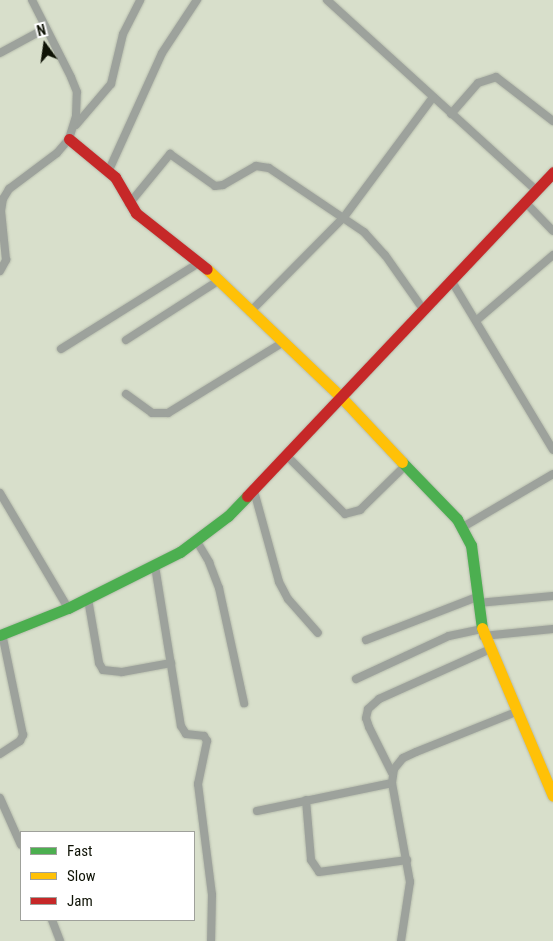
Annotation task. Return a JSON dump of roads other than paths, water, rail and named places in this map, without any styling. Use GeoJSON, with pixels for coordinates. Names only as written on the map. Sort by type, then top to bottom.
{"type":"FeatureCollection","features":[{"type":"Feature","properties":{"kind":"street"},"geometry":{"type":"LineString","coordinates":[[32,0],[76,92],[74,126]]}},
{"type":"Feature","properties":{"kind":"street"},"geometry":{"type":"LineString","coordinates":[[2,199],[9,189],[46,163],[69,138],[74,126],[111,84],[124,34],[140,0]]}},
{"type":"Feature","properties":{"kind":"street"},"geometry":{"type":"LineString","coordinates":[[109,170],[162,53],[197,0]]}},
{"type":"Feature","properties":{"kind":"street"},"geometry":{"type":"LineString","coordinates":[[327,0],[536,190]]}},
{"type":"Feature","properties":{"kind":"street"},"geometry":{"type":"LineString","coordinates":[[0,54],[46,28]]}},
{"type":"Feature","properties":{"kind":"street"},"geometry":{"type":"LineString","coordinates":[[451,114],[478,83],[496,77],[553,121]]}},
{"type":"Feature","properties":{"kind":"street"},"geometry":{"type":"LineString","coordinates":[[250,312],[344,217],[433,97]]}},
{"type":"Feature","properties":{"kind":"street"},"geometry":{"type":"LineString","coordinates":[[69,138],[109,170],[120,184],[129,204],[142,219],[200,262],[250,312],[342,397],[463,527],[471,545],[482,632],[488,650],[516,712],[549,777],[553,796]]}},
{"type":"Feature","properties":{"kind":"street"},"geometry":{"type":"LineString","coordinates":[[129,204],[170,154],[215,186],[223,185],[256,166],[269,168],[344,217],[380,249],[422,309]]}},
{"type":"Feature","properties":{"kind":"street"},"geometry":{"type":"LineString","coordinates":[[0,754],[20,741],[23,734],[1,634],[68,608],[155,566],[196,540],[238,507],[422,309],[452,280],[553,172]]}},
{"type":"Feature","properties":{"kind":"street"},"geometry":{"type":"LineString","coordinates":[[0,191],[6,260],[0,271]]}},
{"type":"Feature","properties":{"kind":"street"},"geometry":{"type":"LineString","coordinates":[[525,202],[553,230]]}},
{"type":"Feature","properties":{"kind":"street"},"geometry":{"type":"LineString","coordinates":[[476,320],[553,255]]}},
{"type":"Feature","properties":{"kind":"street"},"geometry":{"type":"LineString","coordinates":[[61,349],[200,262]]}},
{"type":"Feature","properties":{"kind":"street"},"geometry":{"type":"LineString","coordinates":[[452,280],[553,450]]}},
{"type":"Feature","properties":{"kind":"street"},"geometry":{"type":"LineString","coordinates":[[126,340],[218,281]]}},
{"type":"Feature","properties":{"kind":"street"},"geometry":{"type":"LineString","coordinates":[[126,394],[152,413],[168,413],[282,342]]}},
{"type":"Feature","properties":{"kind":"street"},"geometry":{"type":"LineString","coordinates":[[287,456],[344,514],[360,510],[406,465]]}},
{"type":"Feature","properties":{"kind":"street"},"geometry":{"type":"LineString","coordinates":[[463,527],[553,474]]}},
{"type":"Feature","properties":{"kind":"street"},"geometry":{"type":"LineString","coordinates":[[254,491],[279,582],[288,599],[318,634]]}},
{"type":"Feature","properties":{"kind":"street"},"geometry":{"type":"LineString","coordinates":[[0,494],[68,608]]}},
{"type":"Feature","properties":{"kind":"street"},"geometry":{"type":"LineString","coordinates":[[196,540],[209,562],[219,588],[244,703]]}},
{"type":"Feature","properties":{"kind":"street"},"geometry":{"type":"LineString","coordinates":[[155,566],[183,731],[204,736],[207,741],[198,784],[212,895],[211,941]]}},
{"type":"Feature","properties":{"kind":"street"},"geometry":{"type":"LineString","coordinates":[[366,640],[477,600],[553,596]]}},
{"type":"Feature","properties":{"kind":"street"},"geometry":{"type":"LineString","coordinates":[[88,599],[99,663],[104,670],[122,672],[171,663]]}},
{"type":"Feature","properties":{"kind":"street"},"geometry":{"type":"LineString","coordinates":[[356,679],[449,636],[482,632],[553,629]]}},
{"type":"Feature","properties":{"kind":"street"},"geometry":{"type":"LineString","coordinates":[[401,941],[410,892],[407,860],[392,783],[392,773],[369,727],[366,718],[368,708],[379,699],[488,650]]}},
{"type":"Feature","properties":{"kind":"street"},"geometry":{"type":"LineString","coordinates":[[392,773],[403,758],[516,712]]}},
{"type":"Feature","properties":{"kind":"street"},"geometry":{"type":"LineString","coordinates":[[257,811],[392,783]]}},
{"type":"Feature","properties":{"kind":"street"},"geometry":{"type":"LineString","coordinates":[[0,798],[20,843]]}},
{"type":"Feature","properties":{"kind":"street"},"geometry":{"type":"LineString","coordinates":[[306,800],[311,860],[319,872],[407,860]]}},
{"type":"Feature","properties":{"kind":"street"},"geometry":{"type":"LineString","coordinates":[[52,921],[60,941]]}}]}
